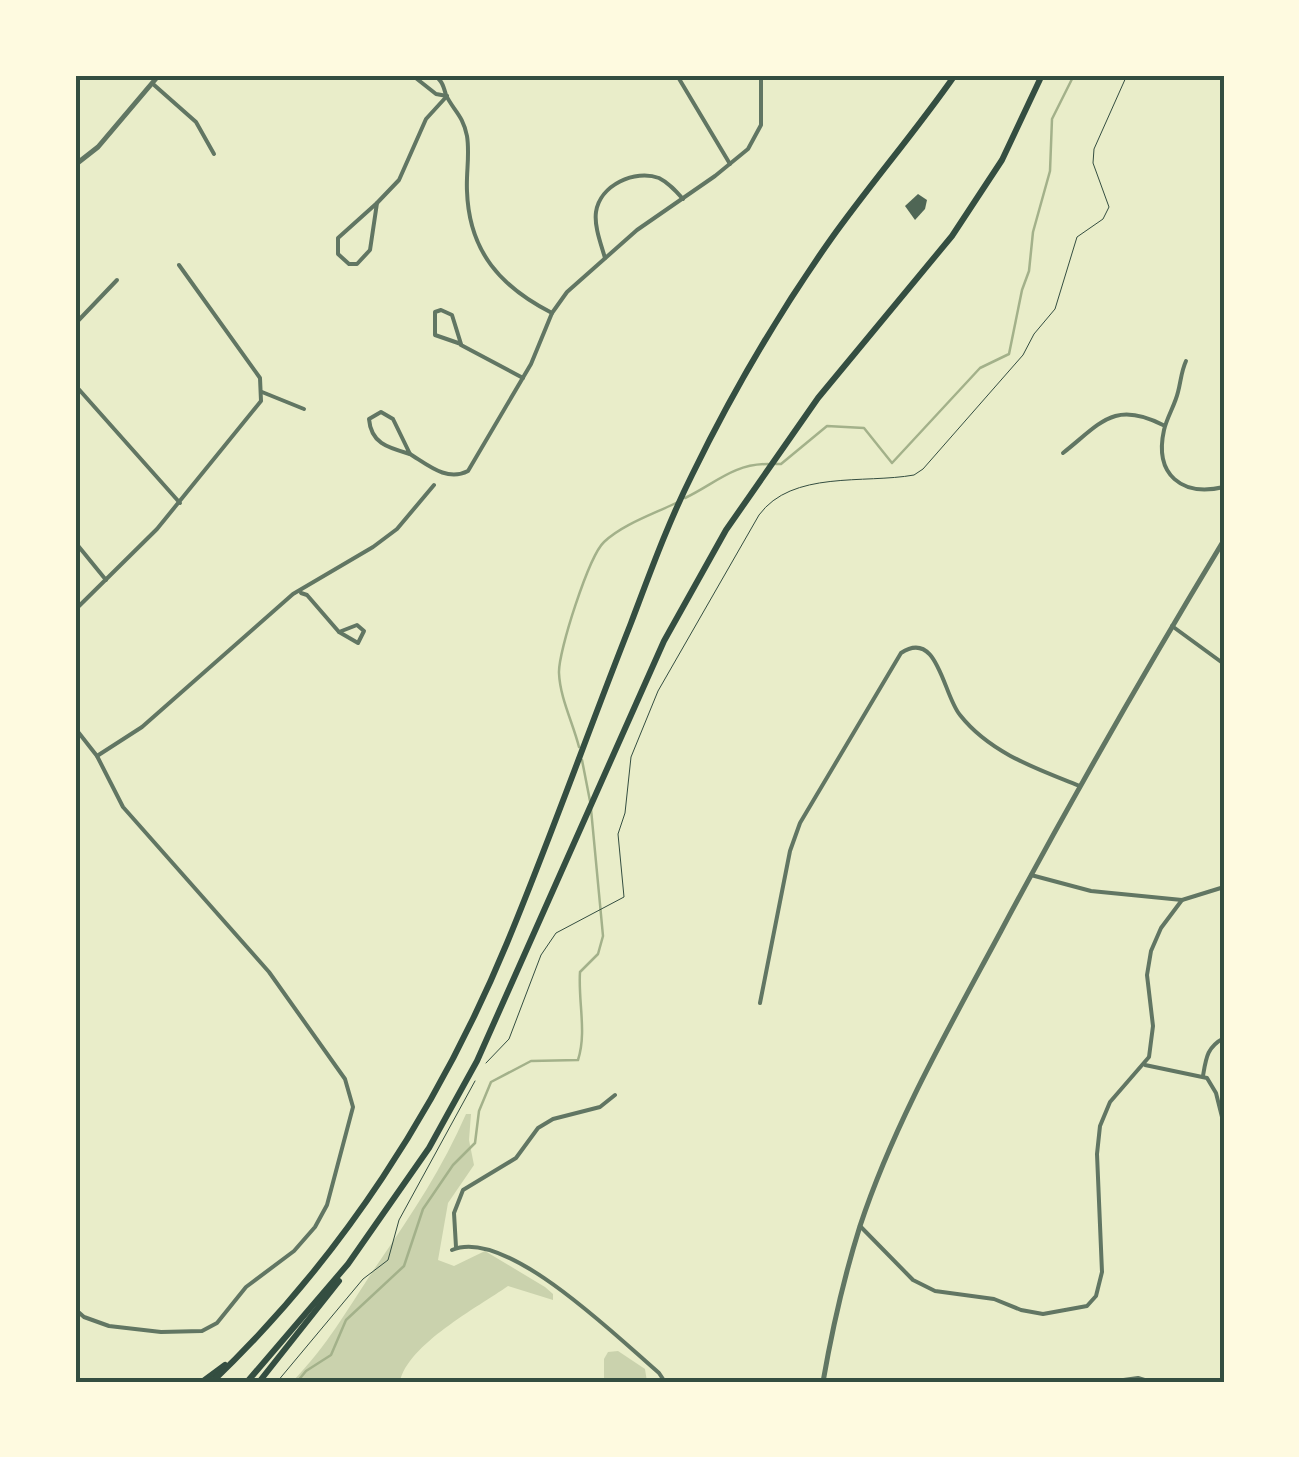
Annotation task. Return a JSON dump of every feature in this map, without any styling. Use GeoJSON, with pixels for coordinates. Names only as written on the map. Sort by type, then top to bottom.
{"type":"FeatureCollection","features":[{"type":"Feature","properties":{"kind":"highway"},"geometry":{"type":"LineString","coordinates":[[212,1382],[250,1346],[340,1240],[429,1104],[493,975],[691,476],[773,325],[832,238],[955,75]]}},
{"type":"Feature","properties":{"kind":"highway"},"geometry":{"type":"LineString","coordinates":[[259,1382],[323,1306],[429,1148],[477,1062],[679,611],[788,437],[952,236],[1002,160],[1042,75]]}},
{"type":"Feature","properties":{"kind":"highway"},"geometry":{"type":"LineString","coordinates":[[247,1382],[348,1264]]}},
{"type":"Feature","properties":{"kind":"highway"},"geometry":{"type":"LineString","coordinates":[[202,1382],[250,1346]]}},
{"type":"Feature","properties":{"kind":"street"},"geometry":{"type":"LineString","coordinates":[[75,164],[98,147],[159,75]]}},
{"type":"Feature","properties":{"kind":"street"},"geometry":{"type":"LineString","coordinates":[[412,75],[436,94],[447,96]]}},
{"type":"Feature","properties":{"kind":"street"},"geometry":{"type":"LineString","coordinates":[[435,75],[445,84],[467,135],[467,200],[484,256],[499,278],[526,300],[552,312]]}},
{"type":"Feature","properties":{"kind":"street"},"geometry":{"type":"LineString","coordinates":[[410,454],[393,419],[383,412],[374,414],[368,422],[378,442],[454,477],[468,471],[523,378],[552,312],[567,292],[638,230],[748,149],[760,126],[761,75]]}},
{"type":"Feature","properties":{"kind":"street"},"geometry":{"type":"LineString","coordinates":[[677,76],[730,164]]}},
{"type":"Feature","properties":{"kind":"street"},"geometry":{"type":"LineString","coordinates":[[153,84],[196,122],[214,154]]}},
{"type":"Feature","properties":{"kind":"street"},"geometry":{"type":"LineString","coordinates":[[376,203],[370,250],[358,264],[349,264],[338,254],[338,238],[398,180],[426,119],[447,96]]}},
{"type":"Feature","properties":{"kind":"street"},"geometry":{"type":"LineString","coordinates":[[605,258],[596,212],[602,197],[612,187],[642,175],[656,177],[683,198]]}},
{"type":"Feature","properties":{"kind":"street"},"geometry":{"type":"LineString","coordinates":[[75,610],[180,503],[261,401],[260,378],[179,265]]}},
{"type":"Feature","properties":{"kind":"street"},"geometry":{"type":"LineString","coordinates":[[75,324],[117,280]]}},
{"type":"Feature","properties":{"kind":"street"},"geometry":{"type":"LineString","coordinates":[[461,344],[452,315],[444,310],[435,312],[435,335],[461,344],[523,378]]}},
{"type":"Feature","properties":{"kind":"street"},"geometry":{"type":"LineString","coordinates":[[1186,361],[1165,426],[1162,450],[1170,476],[1191,489],[1224,487]]}},
{"type":"Feature","properties":{"kind":"street"},"geometry":{"type":"LineString","coordinates":[[75,385],[180,503]]}},
{"type":"Feature","properties":{"kind":"street"},"geometry":{"type":"LineString","coordinates":[[262,392],[304,409]]}},
{"type":"Feature","properties":{"kind":"street"},"geometry":{"type":"LineString","coordinates":[[1063,453],[1113,416],[1125,412],[1165,426]]}},
{"type":"Feature","properties":{"kind":"street"},"geometry":{"type":"LineString","coordinates":[[97,756],[142,727],[260,620],[298,592],[374,547],[396,529],[434,485]]}},
{"type":"Feature","properties":{"kind":"street"},"geometry":{"type":"LineString","coordinates":[[823,1382],[860,1226],[940,1047],[1080,786],[1224,540]]}},
{"type":"Feature","properties":{"kind":"street"},"geometry":{"type":"LineString","coordinates":[[75,542],[106,580]]}},
{"type":"Feature","properties":{"kind":"street"},"geometry":{"type":"LineString","coordinates":[[298,592],[307,595],[339,632],[358,642],[364,631],[357,625],[339,632]]}},
{"type":"Feature","properties":{"kind":"street"},"geometry":{"type":"LineString","coordinates":[[1172,626],[1224,664]]}},
{"type":"Feature","properties":{"kind":"street"},"geometry":{"type":"LineString","coordinates":[[760,1003],[790,851],[800,822],[901,652],[920,646],[938,664],[953,706],[976,731],[1009,756],[1080,786]]}},
{"type":"Feature","properties":{"kind":"street"},"geometry":{"type":"LineString","coordinates":[[75,728],[97,756],[122,806],[269,972],[345,1079],[353,1107],[330,1194],[314,1228],[294,1251],[246,1287],[218,1323],[202,1332],[183,1334],[110,1326],[84,1317],[75,1309]]}},
{"type":"Feature","properties":{"kind":"street"},"geometry":{"type":"LineString","coordinates":[[1031,875],[1108,894],[1182,900],[1224,887]]}},
{"type":"Feature","properties":{"kind":"street"},"geometry":{"type":"LineString","coordinates":[[860,1226],[913,1280],[935,1291],[994,1300],[1043,1314],[1087,1306],[1096,1296],[1102,1272],[1097,1154],[1100,1126],[1110,1102],[1145,1065],[1152,1041],[1147,974],[1151,951],[1160,928],[1182,900]]}},
{"type":"Feature","properties":{"kind":"street"},"geometry":{"type":"LineString","coordinates":[[1203,1076],[1212,1044],[1224,1038]]}},
{"type":"Feature","properties":{"kind":"street"},"geometry":{"type":"LineString","coordinates":[[1145,1065],[1203,1076],[1212,1084],[1224,1125]]}},
{"type":"Feature","properties":{"kind":"street"},"geometry":{"type":"LineString","coordinates":[[616,1095],[600,1107],[553,1119],[538,1128],[516,1158],[462,1190],[454,1214],[454,1249],[504,1255],[547,1279],[665,1382]]}},
{"type":"Feature","properties":{"kind":"street"},"geometry":{"type":"LineString","coordinates":[[1109,1382],[1138,1378],[1150,1382]]}},
{"type":"Feature","properties":{"kind":"path"},"geometry":{"type":"LineString","coordinates":[[590,914],[625,894],[618,834],[625,813],[630,757],[658,691],[759,515],[770,501],[796,489],[914,475],[1023,355],[1055,309],[1077,237],[1104,219],[1110,207],[1094,163],[1094,150],[1127,75]]}},
{"type":"Feature","properties":{"kind":"green space"},"geometry":{"type":"Polygon","coordinates":[[[466,1114],[471,1114],[469,1140],[474,1165],[448,1203],[438,1260],[454,1266],[485,1251],[545,1287],[553,1294],[553,1300],[508,1286],[429,1341],[405,1368],[400,1382],[292,1382],[328,1338],[403,1226],[466,1114]]]}},
{"type":"Feature","properties":{"kind":"green space"},"geometry":{"type":"Polygon","coordinates":[[[618,1351],[645,1369],[647,1382],[604,1382],[604,1359],[608,1352],[618,1351]]]}},
{"type":"Feature","properties":{"kind":"building"},"geometry":{"type":"Polygon","coordinates":[[[918,194],[927,200],[915,220],[905,206],[918,194]]]}},
{"type":"Feature","properties":{"kind":"waterway"},"geometry":{"type":"LineString","coordinates":[[776,464],[827,426],[864,428],[892,463],[980,368],[1009,354],[1029,271],[1033,232],[1050,171],[1052,119],[1074,75]]}},
{"type":"Feature","properties":{"kind":"waterway"},"geometry":{"type":"LineString","coordinates":[[685,498],[735,471],[768,464]]}},
{"type":"Feature","properties":{"kind":"waterway"},"geometry":{"type":"LineString","coordinates":[[579,747],[559,673],[583,584],[604,542],[629,525],[678,502]]}},
{"type":"Feature","properties":{"kind":"waterway"},"geometry":{"type":"LineString","coordinates":[[582,760],[590,801]]}},
{"type":"Feature","properties":{"kind":"waterway"},"geometry":{"type":"LineString","coordinates":[[297,1382],[306,1371],[331,1355],[346,1320],[404,1266],[423,1209],[453,1165],[475,1143],[479,1111],[491,1082],[531,1061],[578,1060],[582,1039],[580,972],[598,954],[603,936],[591,809]]}}]}
